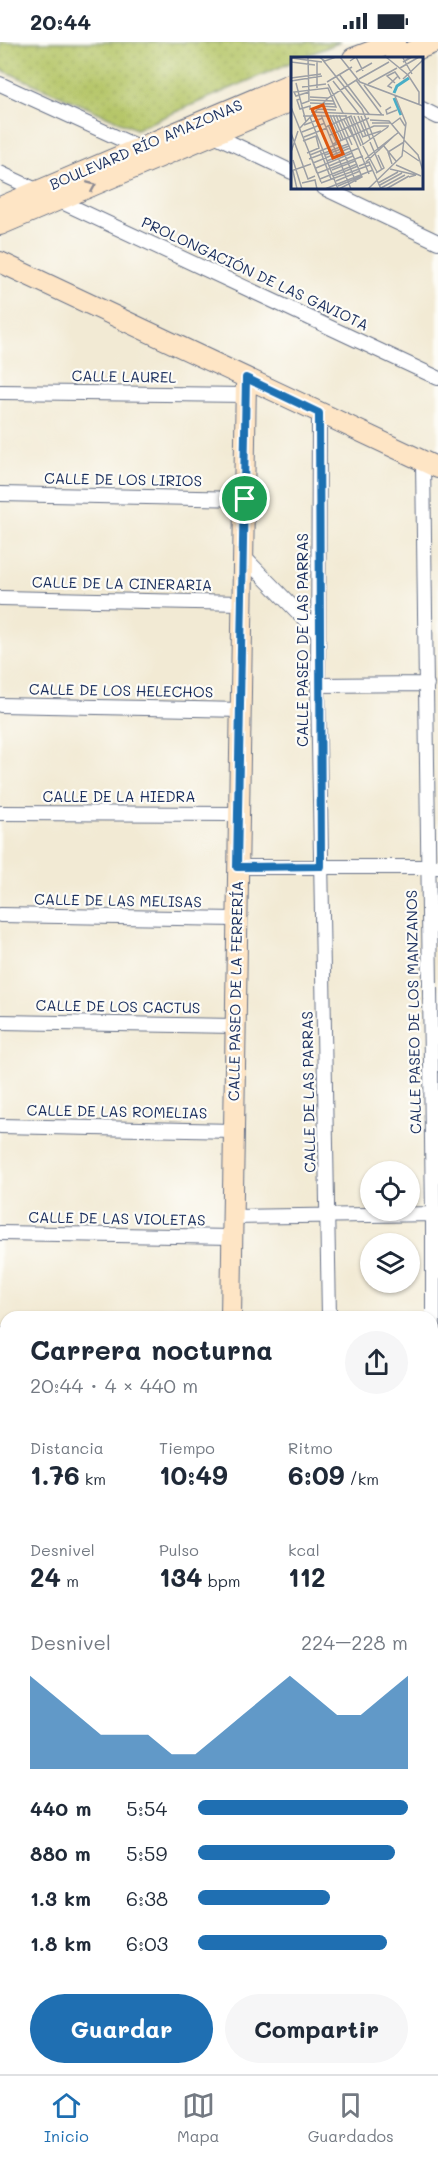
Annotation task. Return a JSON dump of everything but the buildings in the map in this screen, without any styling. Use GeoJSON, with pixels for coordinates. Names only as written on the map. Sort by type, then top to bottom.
{"type":"FeatureCollection","features":[{"type":"Feature","properties":{"kind":"street"},"geometry":{"type":"LineString","coordinates":[[355,57],[396,42]]}},
{"type":"Feature","properties":{"kind":"street"},"geometry":{"type":"LineString","coordinates":[[398,57],[436,42]]}},
{"type":"Feature","properties":{"kind":"street","name":"BOULEVARD RÍO AMAZONAS"},"geometry":{"type":"LineString","coordinates":[[0,207],[291,83]]}},
{"type":"Feature","properties":{"kind":"street"},"geometry":{"type":"LineString","coordinates":[[0,84],[138,147]]}},
{"type":"Feature","properties":{"kind":"street","name":"BOULEVARD RÍO AMAZONAS"},"geometry":{"type":"LineString","coordinates":[[0,225],[291,101]]}},
{"type":"Feature","properties":{"kind":"street"},"geometry":{"type":"LineString","coordinates":[[423,110],[438,117]]}},
{"type":"Feature","properties":{"kind":"street"},"geometry":{"type":"LineString","coordinates":[[194,126],[291,172]]}},
{"type":"Feature","properties":{"kind":"street","name":"PROLONGACIÓN DE LAS GAVIOTA"},"geometry":{"type":"LineString","coordinates":[[0,173],[438,378]]}},
{"type":"Feature","properties":{"kind":"street"},"geometry":{"type":"LineString","coordinates":[[326,189],[438,242]]}},
{"type":"Feature","properties":{"kind":"street"},"geometry":{"type":"LineString","coordinates":[[0,262],[247,387],[319,413],[430,465]]}},
{"type":"Feature","properties":{"kind":"street","name":"CALLE LAUREL"},"geometry":{"type":"LineString","coordinates":[[0,392],[247,387]]}},
{"type":"Feature","properties":{"kind":"street","name":"CALLE PASEO DE LA FERRERÍA"},"geometry":{"type":"LineString","coordinates":[[231,1311],[236,919],[247,387]]}},
{"type":"Feature","properties":{"kind":"street","name":"CALLE PASEO DE LAS PARRAS"},"geometry":{"type":"LineString","coordinates":[[319,413],[318,685],[321,866]]}},
{"type":"Feature","properties":{"kind":"street","name":"CALLE PASEO DE LOS MANZANOS"},"geometry":{"type":"LineString","coordinates":[[430,465],[427,684],[433,866],[434,1311]]}},
{"type":"Feature","properties":{"kind":"street","name":"CALLE DE LOS LIRIOS"},"geometry":{"type":"LineString","coordinates":[[0,494],[245,499]]}},
{"type":"Feature","properties":{"kind":"street"},"geometry":{"type":"LineString","coordinates":[[243,556],[318,633]]}},
{"type":"Feature","properties":{"kind":"street","name":"CALLE DE LA CINERARIA"},"geometry":{"type":"LineString","coordinates":[[0,598],[243,603]]}},
{"type":"Feature","properties":{"kind":"street"},"geometry":{"type":"LineString","coordinates":[[318,685],[427,684]]}},
{"type":"Feature","properties":{"kind":"street","name":"CALLE DE LOS HELECHOS"},"geometry":{"type":"LineString","coordinates":[[0,705],[242,710]]}},
{"type":"Feature","properties":{"kind":"street","name":"CALLE DE LA HIEDRA"},"geometry":{"type":"LineString","coordinates":[[0,813],[238,814]]}},
{"type":"Feature","properties":{"kind":"street","name":"CALLE DE LAS PARRAS"},"geometry":{"type":"LineString","coordinates":[[321,866],[329,1311]]}},
{"type":"Feature","properties":{"kind":"street"},"geometry":{"type":"LineString","coordinates":[[237,867],[433,866]]}},
{"type":"Feature","properties":{"kind":"street","name":"CALLE DE LAS MELISAS"},"geometry":{"type":"LineString","coordinates":[[0,915],[236,919]]}},
{"type":"Feature","properties":{"kind":"street","name":"CALLE DE LOS CACTUS"},"geometry":{"type":"LineString","coordinates":[[0,1022],[235,1026]]}},
{"type":"Feature","properties":{"kind":"street","name":"CALLE DE LAS ROMELIAS"},"geometry":{"type":"LineString","coordinates":[[0,1126],[234,1131]]}},
{"type":"Feature","properties":{"kind":"street"},"geometry":{"type":"LineString","coordinates":[[233,1216],[435,1214]]}},
{"type":"Feature","properties":{"kind":"street","name":"CALLE DE LAS VIOLETAS"},"geometry":{"type":"LineString","coordinates":[[0,1233],[233,1237]]}},
{"type":"Feature","properties":{"kind":"green space"},"geometry":{"type":"Polygon","coordinates":[[[0,42],[340,42],[303,57],[291,57],[291,62],[136,129],[0,69],[0,42]]]}},
{"type":"Feature","properties":{"kind":"route"},"geometry":{"type":"LineString","coordinates":[[246,378],[319,413],[318,685],[321,866],[237,867],[245,499],[246,378]]}}]}
